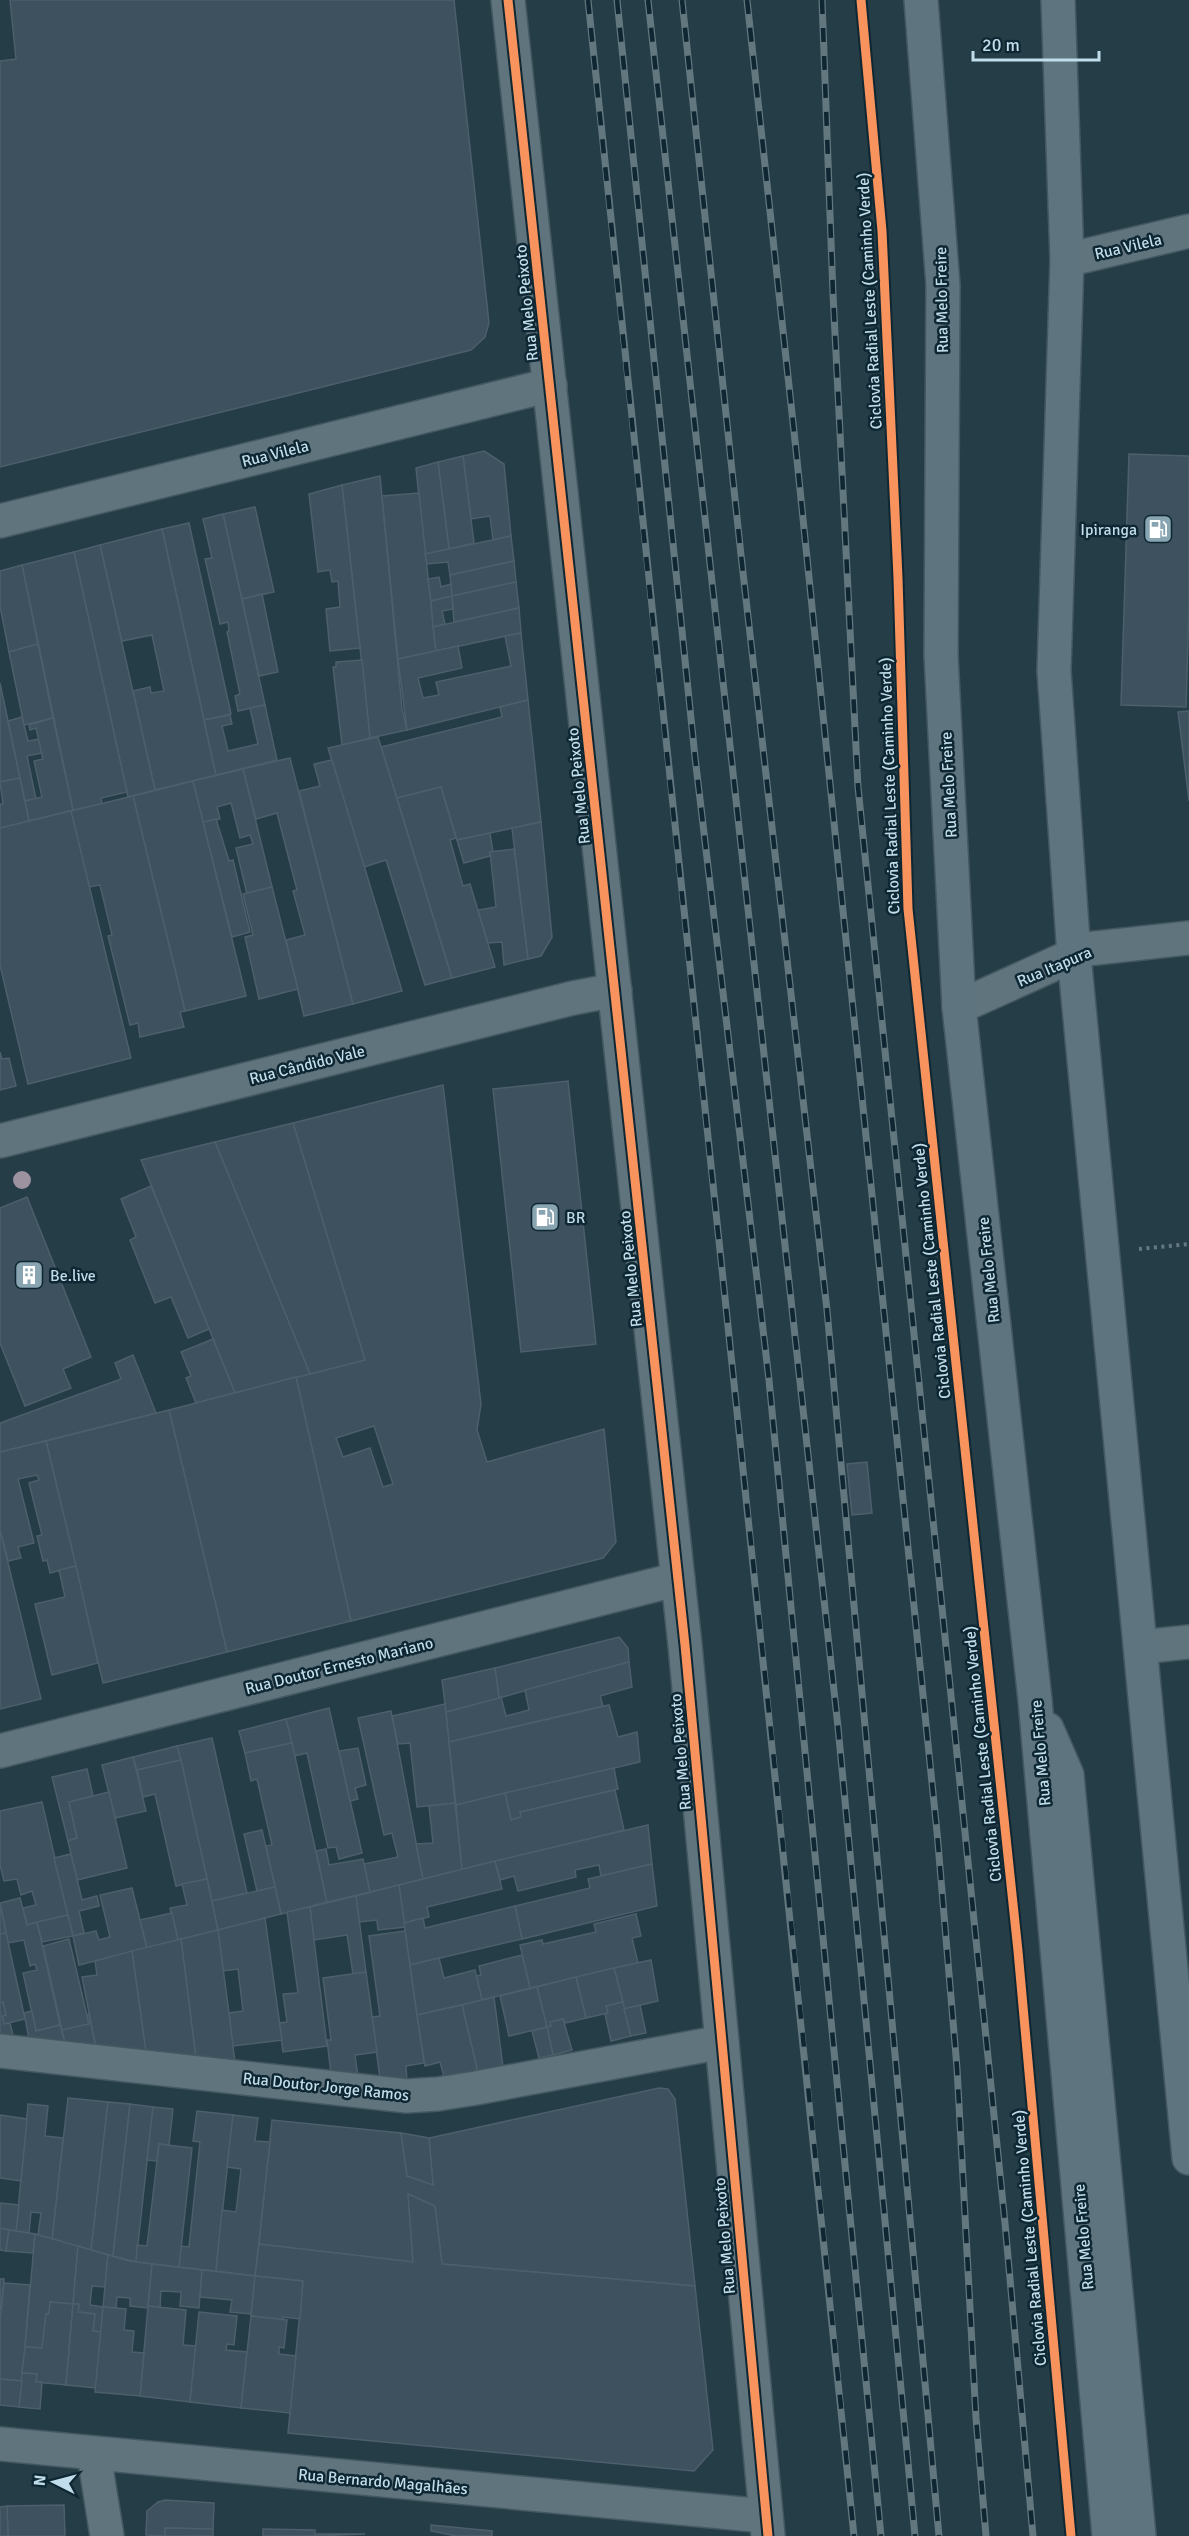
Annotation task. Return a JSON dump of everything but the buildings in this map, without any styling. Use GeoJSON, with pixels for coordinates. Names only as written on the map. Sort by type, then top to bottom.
{"type":"FeatureCollection","features":[{"type":"Feature","properties":{"kind":"highway","name":"Rua Melo Freire"},"geometry":{"type":"LineString","coordinates":[[921,0],[943,285],[941,655],[959,1007],[1035,1700],[1110,2536]]}},
{"type":"Feature","properties":{"kind":"highway"},"geometry":{"type":"LineString","coordinates":[[1058,0],[1067,260],[1054,671],[1074,955],[1141,1647],[1185,2068],[1189,2158]]}},
{"type":"Feature","properties":{"kind":"highway"},"geometry":{"type":"LineString","coordinates":[[1035,1700],[1067,1775],[1139,2536]]}},
{"type":"Feature","properties":{"kind":"street","name":"Rua Melo Peixoto"},"geometry":{"type":"LineString","coordinates":[[508,0],[678,1579],[767,2526]]}},
{"type":"Feature","properties":{"kind":"street","name":"Rua Vilela"},"geometry":{"type":"LineString","coordinates":[[1067,260],[1189,231]]}},
{"type":"Feature","properties":{"kind":"street","name":"Rua Vilela"},"geometry":{"type":"LineString","coordinates":[[0,521],[550,385]]}},
{"type":"Feature","properties":{"kind":"street","name":"Rua Itapura"},"geometry":{"type":"LineString","coordinates":[[959,1007],[1087,949],[1189,938]]}},
{"type":"Feature","properties":{"kind":"street","name":"Rua Cândido Vale"},"geometry":{"type":"LineString","coordinates":[[0,1141],[573,998],[615,990]]}},
{"type":"Feature","properties":{"kind":"street","name":"Rua Doutor Ernesto Mariano"},"geometry":{"type":"LineString","coordinates":[[0,1751],[678,1579]]}},
{"type":"Feature","properties":{"kind":"street"},"geometry":{"type":"LineString","coordinates":[[1141,1647],[1189,1642]]}},
{"type":"Feature","properties":{"kind":"street","name":"Rua Doutor Jorge Ramos"},"geometry":{"type":"LineString","coordinates":[[0,2051],[407,2096],[457,2091],[722,2042]]}},
{"type":"Feature","properties":{"kind":"street","name":"Rua Bernardo Magalhães"},"geometry":{"type":"LineString","coordinates":[[0,2444],[767,2526]]}},
{"type":"Feature","properties":{"kind":"street"},"geometry":{"type":"LineString","coordinates":[[94,2454],[107,2536]]}},
{"type":"Feature","properties":{"kind":"path"},"geometry":{"type":"LineString","coordinates":[[1102,1253],[1189,1244]]}},
{"type":"Feature","properties":{"kind":"railway"},"geometry":{"type":"LineString","coordinates":[[588,0],[854,2536]]}},
{"type":"Feature","properties":{"kind":"railway"},"geometry":{"type":"LineString","coordinates":[[617,0],[695,757],[769,1380],[881,2536]]}},
{"type":"Feature","properties":{"kind":"railway"},"geometry":{"type":"LineString","coordinates":[[648,0],[838,1727],[915,2536]]}},
{"type":"Feature","properties":{"kind":"railway"},"geometry":{"type":"LineString","coordinates":[[682,0],[741,555],[827,1310],[939,2536]]}},
{"type":"Feature","properties":{"kind":"railway"},"geometry":{"type":"LineString","coordinates":[[747,0],[796,450],[937,1832],[957,2068],[976,2418],[986,2536]]}},
{"type":"Feature","properties":{"kind":"railway"},"geometry":{"type":"LineString","coordinates":[[822,0],[833,294],[858,787],[1005,2223],[1033,2536]]}},
{"type":"Feature","properties":{"kind":"cycle path"},"geometry":{"type":"LineString","coordinates":[[508,0],[685,1645],[768,2536]]}},
{"type":"Feature","properties":{"kind":"cycle path","name":"Ciclovia Radial Leste (Caminho Verde)"},"geometry":{"type":"LineString","coordinates":[[861,0],[882,231],[898,578],[908,909],[1018,1951],[1071,2536]]}},
{"type":"Feature","properties":{"kind":"place","name":"Ipiranga"},"geometry":{"type":"Point","coordinates":[1158,529]}},
{"type":"Feature","properties":{"kind":"place","name":"BR"},"geometry":{"type":"Point","coordinates":[545,1217]}},
{"type":"Feature","properties":{"kind":"place","name":"Be.live"},"geometry":{"type":"Point","coordinates":[29,1275]}}]}
